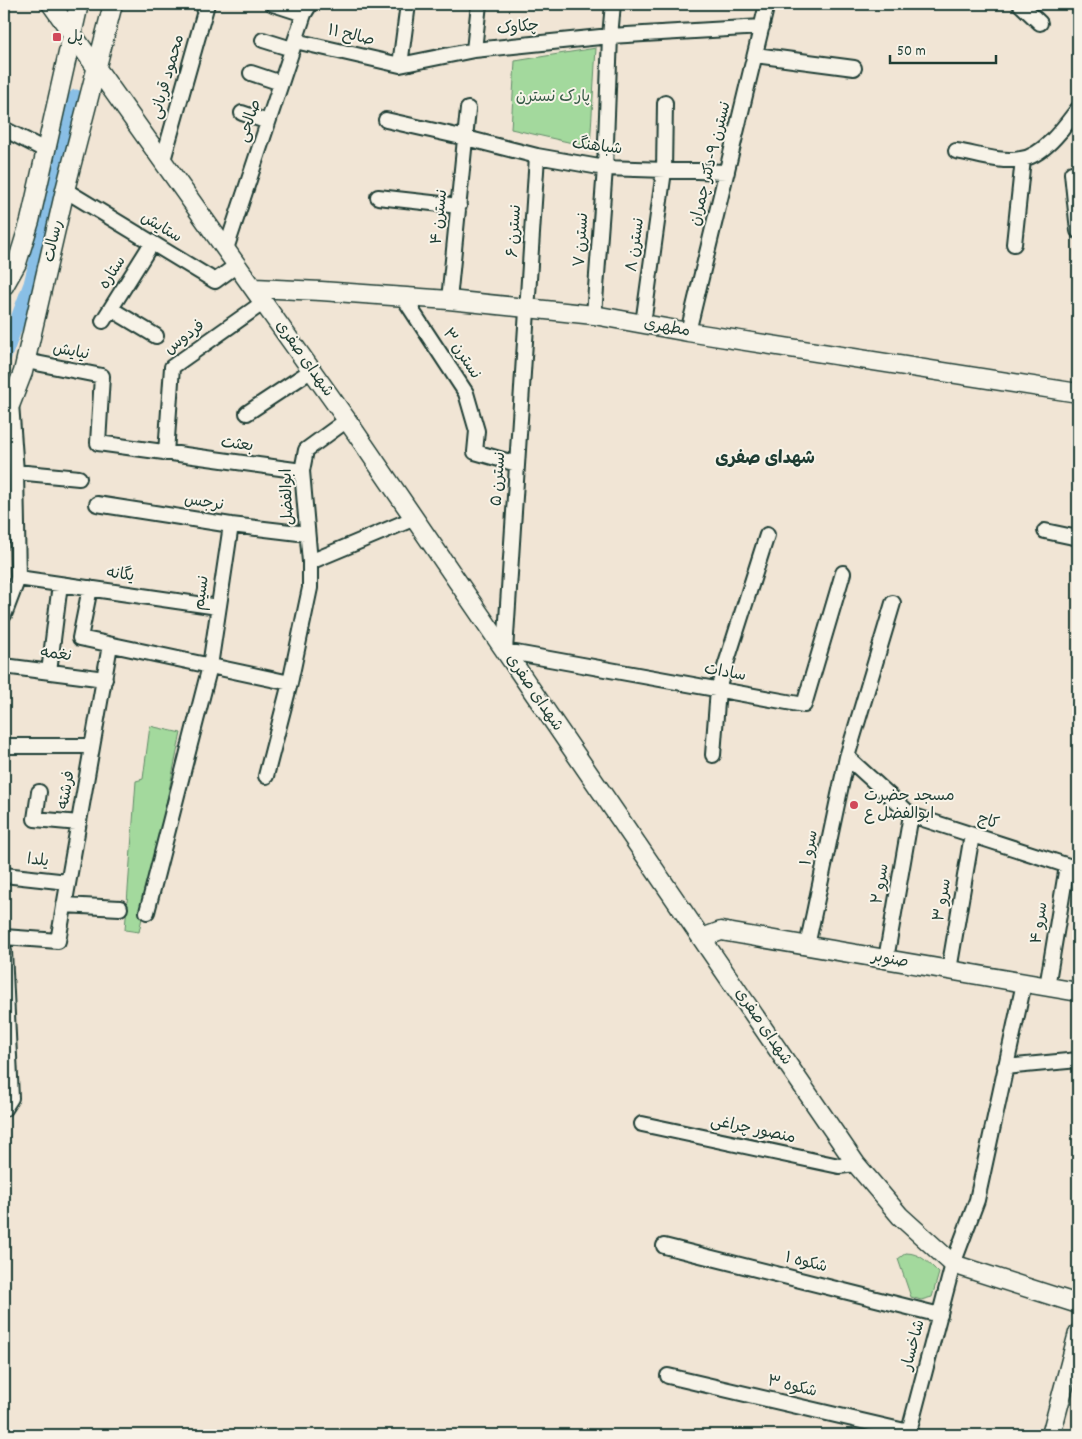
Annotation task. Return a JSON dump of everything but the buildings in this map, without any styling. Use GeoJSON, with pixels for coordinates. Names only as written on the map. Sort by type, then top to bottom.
{"type":"FeatureCollection","features":[{"type":"Feature","properties":{"kind":"street","name":"شهدای صفری"},"geometry":{"type":"LineString","coordinates":[[51,4],[347,420],[856,1164],[900,1216],[953,1264],[1078,1304]]}},
{"type":"Feature","properties":{"kind":"street","name":"رسالت"},"geometry":{"type":"LineString","coordinates":[[4,286],[17,263],[30,221],[79,4]]}},
{"type":"Feature","properties":{"kind":"street","name":"رسالت"},"geometry":{"type":"LineString","coordinates":[[7,407],[26,361],[65,190],[113,4]]}},
{"type":"Feature","properties":{"kind":"street","name":"محمود قربانی"},"geometry":{"type":"LineString","coordinates":[[163,160],[207,4]]}},
{"type":"Feature","properties":{"kind":"street"},"geometry":{"type":"LineString","coordinates":[[272,4],[307,9]]}},
{"type":"Feature","properties":{"kind":"street"},"geometry":{"type":"LineString","coordinates":[[400,65],[408,4]]}},
{"type":"Feature","properties":{"kind":"street"},"geometry":{"type":"LineString","coordinates":[[474,50],[479,4]]}},
{"type":"Feature","properties":{"kind":"street","name":"نسترن ۷"},"geometry":{"type":"LineString","coordinates":[[594,315],[605,168],[613,4]]}},
{"type":"Feature","properties":{"kind":"street","name":"نسترن ۹-دکتر چمران"},"geometry":{"type":"LineString","coordinates":[[688,332],[768,4]]}},
{"type":"Feature","properties":{"kind":"street"},"geometry":{"type":"LineString","coordinates":[[1020,4],[1040,24]]}},
{"type":"Feature","properties":{"kind":"street","name":"صالحی"},"geometry":{"type":"LineString","coordinates":[[226,249],[307,9]]}},
{"type":"Feature","properties":{"kind":"street","name":"چکاوک"},"geometry":{"type":"LineString","coordinates":[[400,65],[474,50],[610,36],[762,27]]}},
{"type":"Feature","properties":{"kind":"street","name":"صالح ۱۱"},"geometry":{"type":"LineString","coordinates":[[263,40],[400,65]]}},
{"type":"Feature","properties":{"kind":"street"},"geometry":{"type":"LineString","coordinates":[[755,55],[854,68]]}},
{"type":"Feature","properties":{"kind":"street"},"geometry":{"type":"LineString","coordinates":[[250,73],[281,83]]}},
{"type":"Feature","properties":{"kind":"street","name":"نسترن ۸"},"geometry":{"type":"LineString","coordinates":[[643,324],[664,171],[665,103]]}},
{"type":"Feature","properties":{"kind":"street","name":"نسترن ۴"},"geometry":{"type":"LineString","coordinates":[[449,300],[468,109]]}},
{"type":"Feature","properties":{"kind":"street"},"geometry":{"type":"LineString","coordinates":[[956,150],[1007,160],[1023,159],[1042,149],[1062,130],[1078,109]]}},
{"type":"Feature","properties":{"kind":"street"},"geometry":{"type":"LineString","coordinates":[[242,113],[268,122]]}},
{"type":"Feature","properties":{"kind":"street","name":"شباهنگ"},"geometry":{"type":"LineString","coordinates":[[386,120],[537,156],[605,168],[727,172]]}},
{"type":"Feature","properties":{"kind":"street"},"geometry":{"type":"LineString","coordinates":[[4,129],[45,150]]}},
{"type":"Feature","properties":{"kind":"street","name":"نسترن ۶"},"geometry":{"type":"LineString","coordinates":[[527,308],[537,156]]}},
{"type":"Feature","properties":{"kind":"street"},"geometry":{"type":"LineString","coordinates":[[1014,244],[1023,159]]}},
{"type":"Feature","properties":{"kind":"street"},"geometry":{"type":"LineString","coordinates":[[1072,173],[1078,231]]}},
{"type":"Feature","properties":{"kind":"street","name":"ستایش"},"geometry":{"type":"LineString","coordinates":[[65,190],[215,281],[237,265]]}},
{"type":"Feature","properties":{"kind":"street"},"geometry":{"type":"LineString","coordinates":[[378,197],[459,206]]}},
{"type":"Feature","properties":{"kind":"street","name":"ستاره"},"geometry":{"type":"LineString","coordinates":[[103,321],[152,243]]}},
{"type":"Feature","properties":{"kind":"street","name":"مطهری"},"geometry":{"type":"LineString","coordinates":[[259,295],[403,297],[594,315],[688,332],[1078,393]]}},
{"type":"Feature","properties":{"kind":"street","name":"فردوس"},"geometry":{"type":"LineString","coordinates":[[166,453],[172,367],[259,295]]}},
{"type":"Feature","properties":{"kind":"street","name":"نسترن ۳"},"geometry":{"type":"LineString","coordinates":[[403,297],[466,393],[477,431],[475,452],[517,464]]}},
{"type":"Feature","properties":{"kind":"street","name":"نسترن ۵"},"geometry":{"type":"LineString","coordinates":[[505,651],[527,308]]}},
{"type":"Feature","properties":{"kind":"street"},"geometry":{"type":"LineString","coordinates":[[111,309],[156,336]]}},
{"type":"Feature","properties":{"kind":"street","name":"نیایش"},"geometry":{"type":"LineString","coordinates":[[26,361],[102,376],[98,443]]}},
{"type":"Feature","properties":{"kind":"street"},"geometry":{"type":"LineString","coordinates":[[247,413],[312,370]]}},
{"type":"Feature","properties":{"kind":"street"},"geometry":{"type":"LineString","coordinates":[[4,614],[18,578],[10,531],[16,472],[7,407]]}},
{"type":"Feature","properties":{"kind":"street","name":"ابوالفضل"},"geometry":{"type":"LineString","coordinates":[[266,776],[290,683],[310,588],[310,562],[302,471],[306,450],[347,420]]}},
{"type":"Feature","properties":{"kind":"street","name":"بعثت"},"geometry":{"type":"LineString","coordinates":[[98,443],[302,471]]}},
{"type":"Feature","properties":{"kind":"street"},"geometry":{"type":"LineString","coordinates":[[16,472],[79,478]]}},
{"type":"Feature","properties":{"kind":"street","name":"نرجس"},"geometry":{"type":"LineString","coordinates":[[97,504],[231,525],[307,534]]}},
{"type":"Feature","properties":{"kind":"street"},"geometry":{"type":"LineString","coordinates":[[310,562],[414,518]]}},
{"type":"Feature","properties":{"kind":"street","name":"نسیم"},"geometry":{"type":"LineString","coordinates":[[147,912],[210,666],[231,525]]}},
{"type":"Feature","properties":{"kind":"street"},"geometry":{"type":"LineString","coordinates":[[1045,531],[1078,538]]}},
{"type":"Feature","properties":{"kind":"street"},"geometry":{"type":"LineString","coordinates":[[713,755],[718,689],[766,535]]}},
{"type":"Feature","properties":{"kind":"street","name":"سادات"},"geometry":{"type":"LineString","coordinates":[[505,651],[804,705],[842,573]]}},
{"type":"Feature","properties":{"kind":"street","name":"یگانه"},"geometry":{"type":"LineString","coordinates":[[18,578],[218,606]]}},
{"type":"Feature","properties":{"kind":"street"},"geometry":{"type":"LineString","coordinates":[[49,672],[60,584]]}},
{"type":"Feature","properties":{"kind":"street"},"geometry":{"type":"LineString","coordinates":[[90,588],[80,638],[290,683]]}},
{"type":"Feature","properties":{"kind":"street","name":"سرو ۱"},"geometry":{"type":"LineString","coordinates":[[807,946],[847,757],[893,603]]}},
{"type":"Feature","properties":{"kind":"street","name":"فرشته"},"geometry":{"type":"LineString","coordinates":[[4,937],[58,941],[110,645]]}},
{"type":"Feature","properties":{"kind":"street","name":"نغمه"},"geometry":{"type":"LineString","coordinates":[[4,666],[104,679]]}},
{"type":"Feature","properties":{"kind":"street"},"geometry":{"type":"LineString","coordinates":[[4,746],[92,746]]}},
{"type":"Feature","properties":{"kind":"street","name":"کاج"},"geometry":{"type":"LineString","coordinates":[[847,757],[911,815],[1073,867]]}},
{"type":"Feature","properties":{"kind":"street"},"geometry":{"type":"LineString","coordinates":[[40,792],[35,819],[79,822]]}},
{"type":"Feature","properties":{"kind":"street","name":"سرو ۲"},"geometry":{"type":"LineString","coordinates":[[886,959],[911,815]]}},
{"type":"Feature","properties":{"kind":"street","name":"سرو ۳"},"geometry":{"type":"LineString","coordinates":[[949,970],[972,835]]}},
{"type":"Feature","properties":{"kind":"street","name":"سرو ۴"},"geometry":{"type":"LineString","coordinates":[[1047,987],[1073,867]]}},
{"type":"Feature","properties":{"kind":"street","name":"یلدا"},"geometry":{"type":"LineString","coordinates":[[4,874],[68,882]]}},
{"type":"Feature","properties":{"kind":"street"},"geometry":{"type":"LineString","coordinates":[[64,905],[120,908]]}},
{"type":"Feature","properties":{"kind":"street","name":"صنوبر"},"geometry":{"type":"LineString","coordinates":[[702,938],[721,931],[1078,992]]}},
{"type":"Feature","properties":{"kind":"street"},"geometry":{"type":"LineString","coordinates":[[4,951],[11,1098],[4,1109]]}},
{"type":"Feature","properties":{"kind":"street","name":"شاخسار"},"geometry":{"type":"LineString","coordinates":[[909,1434],[953,1264],[977,1200],[1024,983]]}},
{"type":"Feature","properties":{"kind":"street"},"geometry":{"type":"LineString","coordinates":[[1005,1067],[1078,1060]]}},
{"type":"Feature","properties":{"kind":"street","name":"منصور چراغی"},"geometry":{"type":"LineString","coordinates":[[642,1124],[839,1166],[856,1164]]}},
{"type":"Feature","properties":{"kind":"street","name":"شکوه ۱"},"geometry":{"type":"LineString","coordinates":[[664,1246],[940,1315]]}},
{"type":"Feature","properties":{"kind":"street"},"geometry":{"type":"LineString","coordinates":[[1051,1435],[1078,1333]]}},
{"type":"Feature","properties":{"kind":"street","name":"شکوه ۳"},"geometry":{"type":"LineString","coordinates":[[668,1376],[909,1434]]}},
{"type":"Feature","properties":{"kind":"green space","name":"پارک نسترن"},"geometry":{"type":"Polygon","coordinates":[[[596,48],[590,147],[511,129],[515,61],[596,48]]]}},
{"type":"Feature","properties":{"kind":"green space"},"geometry":{"type":"Polygon","coordinates":[[[150,726],[181,733],[139,932],[125,930],[136,781],[143,779],[150,726]]]}},
{"type":"Feature","properties":{"kind":"green space"},"geometry":{"type":"Polygon","coordinates":[[[906,1253],[920,1257],[939,1273],[932,1297],[921,1300],[911,1297],[898,1259],[906,1253]]]}},
{"type":"Feature","properties":{"kind":"waterway"},"geometry":{"type":"LineString","coordinates":[[4,356],[31,284],[76,97]]}},
{"type":"Feature","properties":{"kind":"place","name":"پل"},"geometry":{"type":"Point","coordinates":[57,37]}},
{"type":"Feature","properties":{"kind":"place","name":"مسجد حضرت ابوالفضل ع"},"geometry":{"type":"Point","coordinates":[854,805]}},
{"type":"Feature","properties":{"kind":"district","name":"شهدای صفری"},"geometry":{"type":"Point","coordinates":[765,459]}}]}
